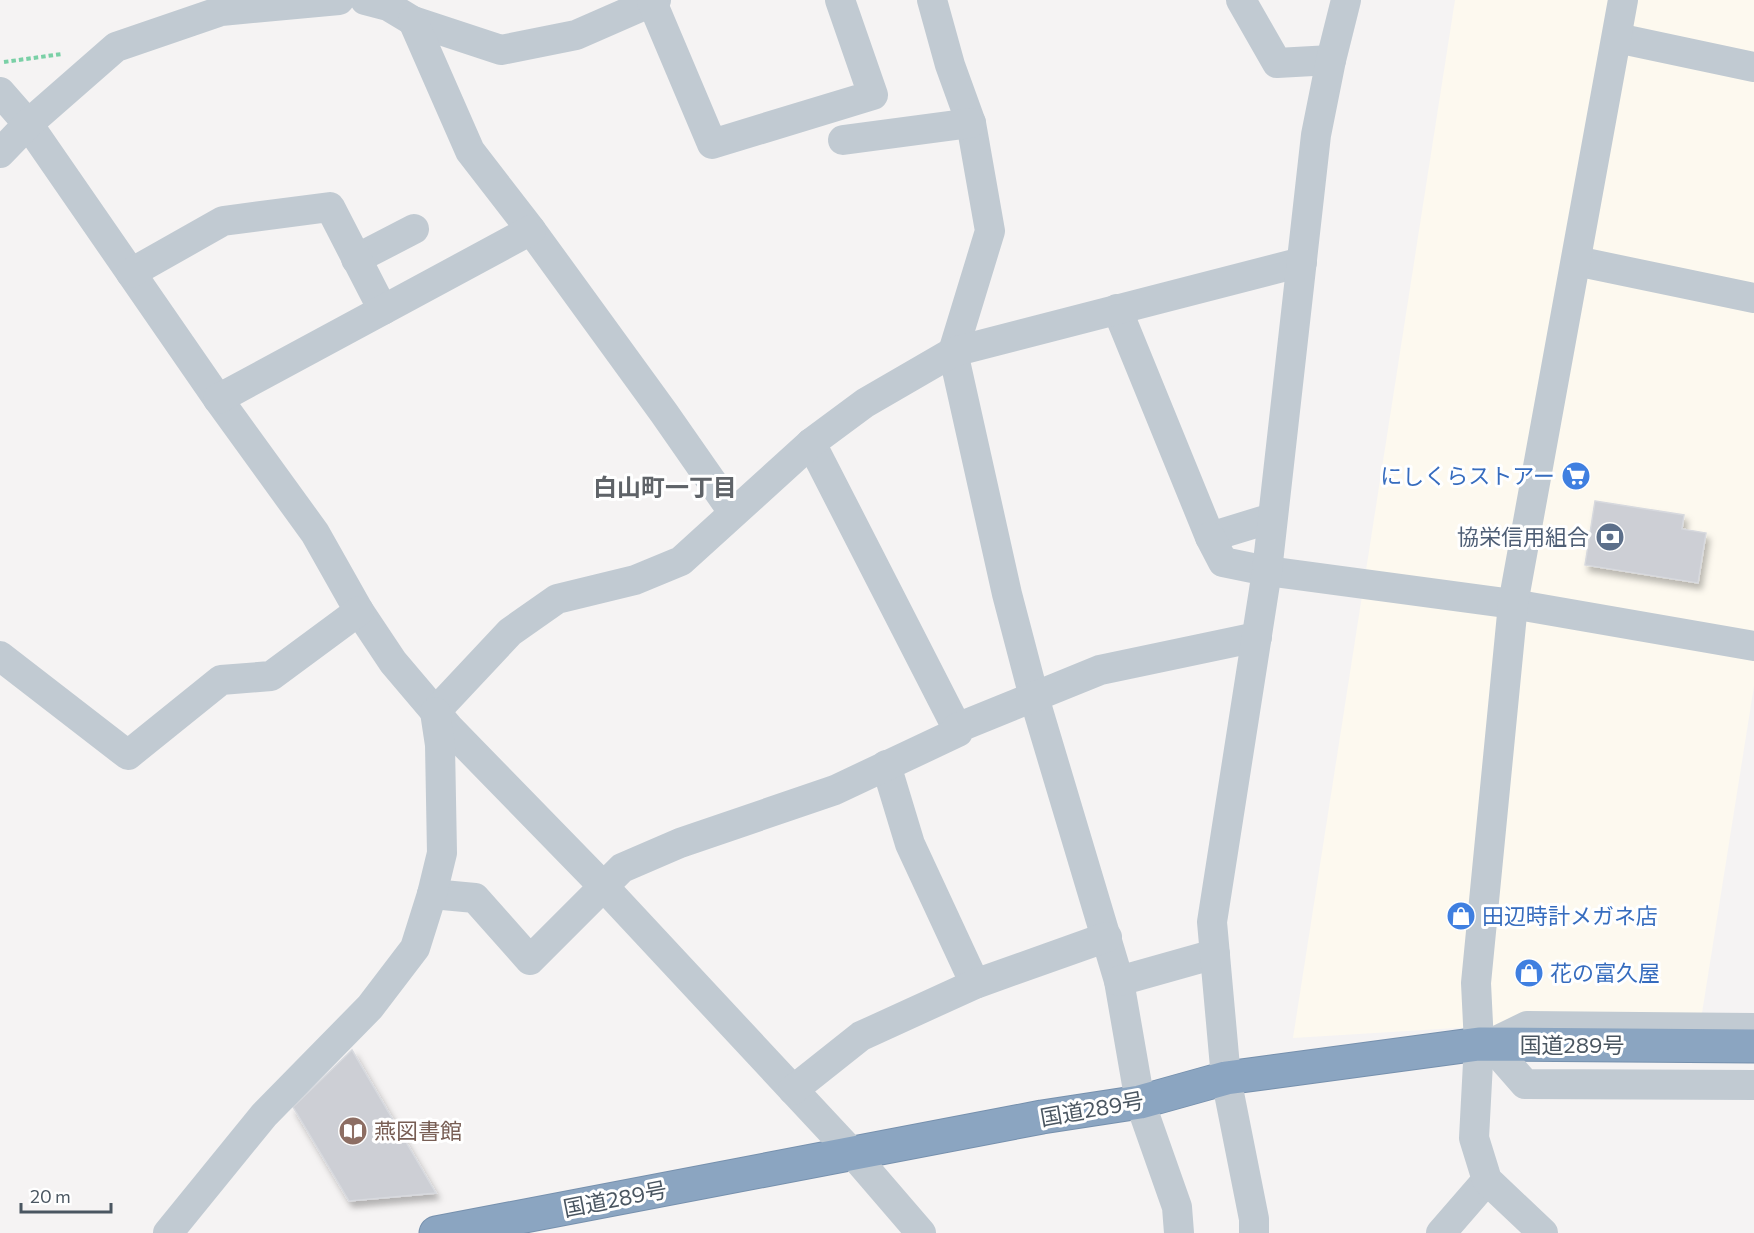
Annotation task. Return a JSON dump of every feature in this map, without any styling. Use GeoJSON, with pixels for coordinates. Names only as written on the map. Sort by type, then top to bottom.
{"type":"FeatureCollection","features":[{"type":"Feature","properties":{"kind":"highway","name":"国道289号"},"geometry":{"type":"LineString","coordinates":[[436,1233],[1042,1117],[1140,1102],[1226,1078],[1484,1044],[1754,1046]]}},
{"type":"Feature","properties":{"kind":"street"},"geometry":{"type":"LineString","coordinates":[[0,153],[28,124],[116,47],[221,12],[339,0]]}},
{"type":"Feature","properties":{"kind":"street"},"geometry":{"type":"LineString","coordinates":[[366,0],[388,6],[413,21],[501,50],[576,35],[654,1],[712,144],[873,95],[840,0]]}},
{"type":"Feature","properties":{"kind":"street"},"geometry":{"type":"LineString","coordinates":[[932,0],[950,65],[971,123],[990,231],[953,352],[1007,594],[1034,697],[1119,981],[1140,1102],[1177,1207],[1179,1233]]}},
{"type":"Feature","properties":{"kind":"street"},"geometry":{"type":"LineString","coordinates":[[1241,0],[1277,63],[1331,60]]}},
{"type":"Feature","properties":{"kind":"street"},"geometry":{"type":"LineString","coordinates":[[1254,1233],[1254,1219],[1226,1078],[1212,922],[1267,571],[1316,135],[1346,0]]}},
{"type":"Feature","properties":{"kind":"street"},"geometry":{"type":"LineString","coordinates":[[1543,1233],[1487,1180],[1474,1138],[1484,1044],[1476,983],[1513,604],[1623,0]]}},
{"type":"Feature","properties":{"kind":"street"},"geometry":{"type":"LineString","coordinates":[[413,21],[471,151],[664,413],[733,512]]}},
{"type":"Feature","properties":{"kind":"street"},"geometry":{"type":"LineString","coordinates":[[1617,38],[1754,67]]}},
{"type":"Feature","properties":{"kind":"street"},"geometry":{"type":"LineString","coordinates":[[0,92],[28,124],[218,399],[315,533],[359,611],[393,662],[435,712],[604,888],[853,1154],[921,1233]]}},
{"type":"Feature","properties":{"kind":"street"},"geometry":{"type":"LineString","coordinates":[[843,140],[971,123]]}},
{"type":"Feature","properties":{"kind":"street"},"geometry":{"type":"LineString","coordinates":[[131,273],[223,221],[330,207],[383,310]]}},
{"type":"Feature","properties":{"kind":"street"},"geometry":{"type":"LineString","coordinates":[[356,259],[414,229]]}},
{"type":"Feature","properties":{"kind":"street"},"geometry":{"type":"LineString","coordinates":[[218,399],[531,230]]}},
{"type":"Feature","properties":{"kind":"street"},"geometry":{"type":"LineString","coordinates":[[1576,261],[1754,298]]}},
{"type":"Feature","properties":{"kind":"street"},"geometry":{"type":"LineString","coordinates":[[435,712],[510,632],[556,599],[635,580],[681,561],[811,443],[865,403],[953,352],[1302,262]]}},
{"type":"Feature","properties":{"kind":"street"},"geometry":{"type":"LineString","coordinates":[[1117,309],[1210,537],[1223,562],[1267,571],[1513,604],[1754,646]]}},
{"type":"Feature","properties":{"kind":"street"},"geometry":{"type":"LineString","coordinates":[[432,894],[475,898],[530,960],[622,868],[680,843],[835,790],[958,732],[811,443]]}},
{"type":"Feature","properties":{"kind":"street"},"geometry":{"type":"LineString","coordinates":[[1210,537],[1272,518]]}},
{"type":"Feature","properties":{"kind":"street"},"geometry":{"type":"LineString","coordinates":[[0,656],[128,755],[221,680],[272,676],[359,611]]}},
{"type":"Feature","properties":{"kind":"street"},"geometry":{"type":"LineString","coordinates":[[957,728],[1100,670],[1257,637]]}},
{"type":"Feature","properties":{"kind":"street"},"geometry":{"type":"LineString","coordinates":[[168,1233],[264,1115],[370,1006],[415,948],[442,853],[440,745],[435,712]]}},
{"type":"Feature","properties":{"kind":"street"},"geometry":{"type":"LineString","coordinates":[[886,765],[910,844],[975,984]]}},
{"type":"Feature","properties":{"kind":"street"},"geometry":{"type":"LineString","coordinates":[[793,1090],[861,1036],[975,984],[1107,937]]}},
{"type":"Feature","properties":{"kind":"street"},"geometry":{"type":"LineString","coordinates":[[1119,981],[1215,954]]}},
{"type":"Feature","properties":{"kind":"street"},"geometry":{"type":"LineString","coordinates":[[1484,1044],[1527,1026],[1754,1028]]}},
{"type":"Feature","properties":{"kind":"street"},"geometry":{"type":"LineString","coordinates":[[1484,1044],[1525,1084],[1754,1085]]}},
{"type":"Feature","properties":{"kind":"street"},"geometry":{"type":"LineString","coordinates":[[1441,1233],[1487,1180]]}},
{"type":"Feature","properties":{"kind":"shaded area"},"geometry":{"type":"Polygon","coordinates":[[[1455,0],[1754,0],[1754,686],[1702,1013],[1293,1038],[1455,0]]]}},
{"type":"Feature","properties":{"kind":"building"},"geometry":{"type":"Polygon","coordinates":[[[1595,501],[1684,515],[1682,529],[1706,533],[1698,583],[1585,565],[1595,501]]]}},
{"type":"Feature","properties":{"kind":"building"},"geometry":{"type":"Polygon","coordinates":[[[352,1050],[436,1193],[349,1201],[293,1107],[352,1050]]]}},
{"type":"Feature","properties":{"kind":"place","name":"にしくらストアー"},"geometry":{"type":"Point","coordinates":[1576,476]}},
{"type":"Feature","properties":{"kind":"place","name":"協栄信用組合"},"geometry":{"type":"Point","coordinates":[1610,537]}},
{"type":"Feature","properties":{"kind":"place","name":"田辺時計メガネ店"},"geometry":{"type":"Point","coordinates":[1461,916]}},
{"type":"Feature","properties":{"kind":"place","name":"花の富久屋"},"geometry":{"type":"Point","coordinates":[1529,973]}},
{"type":"Feature","properties":{"kind":"place","name":"燕図書館"},"geometry":{"type":"Point","coordinates":[353,1131]}},
{"type":"Feature","properties":{"kind":"district","name":"白山町一丁目"},"geometry":{"type":"Point","coordinates":[665,488]}}]}
